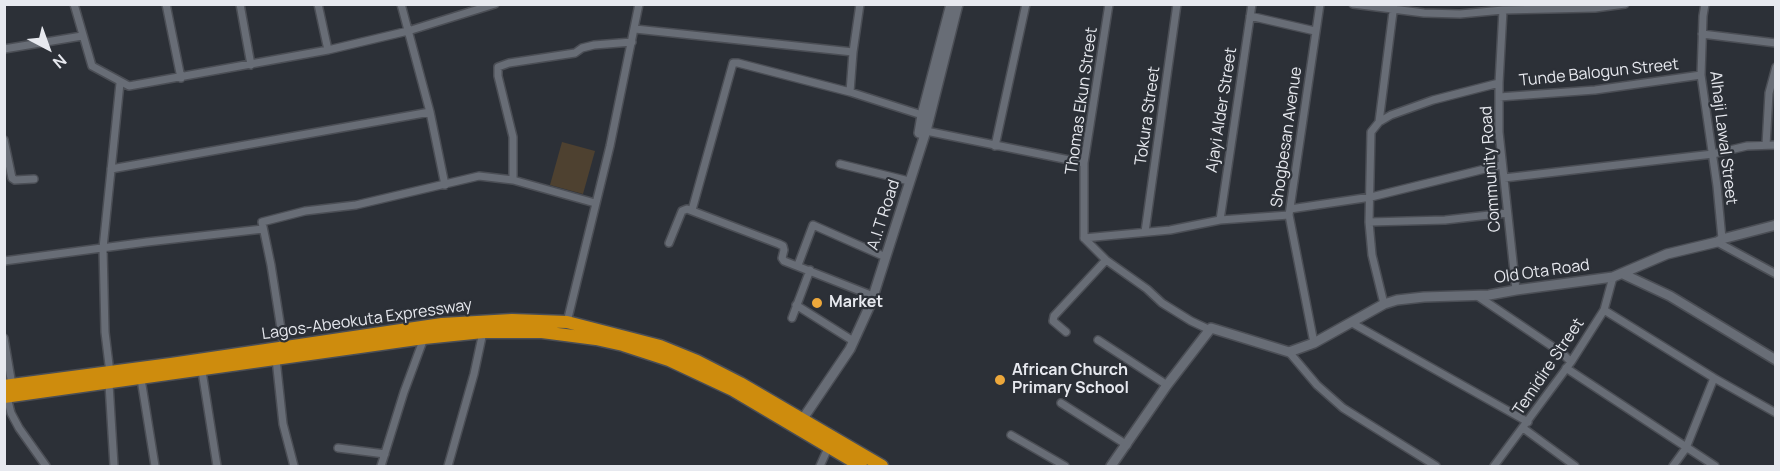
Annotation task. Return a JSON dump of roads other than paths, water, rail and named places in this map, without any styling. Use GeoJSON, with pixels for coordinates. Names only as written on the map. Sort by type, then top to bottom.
{"type":"FeatureCollection","features":[{"type":"Feature","properties":{"kind":"highway","name":"Lagos-Abeokuta Expressway"},"geometry":{"type":"LineString","coordinates":[[7,391],[109,378],[442,324],[512,320],[567,322],[660,346],[697,361],[740,383],[882,466]]}},
{"type":"Feature","properties":{"kind":"highway","name":"Lagos-Abeokuta Expressway"},"geometry":{"type":"LineString","coordinates":[[109,378],[141,379],[424,338],[483,332],[542,332],[572,335],[623,345],[653,354],[733,390],[828,448],[844,462],[861,466]]}},
{"type":"Feature","properties":{"kind":"street"},"geometry":{"type":"LineString","coordinates":[[74,4],[94,69],[110,74],[120,83],[135,86],[328,50],[408,31],[495,4]]}},
{"type":"Feature","properties":{"kind":"street"},"geometry":{"type":"LineString","coordinates":[[166,4],[181,78]]}},
{"type":"Feature","properties":{"kind":"street"},"geometry":{"type":"LineString","coordinates":[[240,4],[251,65]]}},
{"type":"Feature","properties":{"kind":"street"},"geometry":{"type":"LineString","coordinates":[[318,4],[328,50]]}},
{"type":"Feature","properties":{"kind":"street"},"geometry":{"type":"LineString","coordinates":[[401,4],[430,112],[446,185]]}},
{"type":"Feature","properties":{"kind":"street"},"geometry":{"type":"LineString","coordinates":[[567,322],[610,146],[639,4]]}},
{"type":"Feature","properties":{"kind":"street"},"geometry":{"type":"LineString","coordinates":[[850,93],[860,4]]}},
{"type":"Feature","properties":{"kind":"street","name":"A.I.T Road"},"geometry":{"type":"LineString","coordinates":[[799,418],[850,349],[864,322],[915,157],[922,115],[951,4]]}},
{"type":"Feature","properties":{"kind":"street","name":"A.I.T Road"},"geometry":{"type":"LineString","coordinates":[[799,418],[850,339],[868,294],[905,180],[926,131],[958,4]]}},
{"type":"Feature","properties":{"kind":"street"},"geometry":{"type":"LineString","coordinates":[[995,146],[1026,4]]}},
{"type":"Feature","properties":{"kind":"street","name":"Thomas Ekun Street"},"geometry":{"type":"LineString","coordinates":[[1084,238],[1084,164],[1109,4]]}},
{"type":"Feature","properties":{"kind":"street","name":"Tokura Street"},"geometry":{"type":"LineString","coordinates":[[1145,231],[1177,4]]}},
{"type":"Feature","properties":{"kind":"street","name":"Ajayi Alder Street"},"geometry":{"type":"LineString","coordinates":[[1220,220],[1252,4]]}},
{"type":"Feature","properties":{"kind":"street","name":"Shogbesan Avenue"},"geometry":{"type":"LineString","coordinates":[[1314,343],[1289,212],[1320,4]]}},
{"type":"Feature","properties":{"kind":"street"},"geometry":{"type":"LineString","coordinates":[[1353,4],[1460,14],[1503,10],[1545,11],[1562,7],[1595,8],[1625,4]]}},
{"type":"Feature","properties":{"kind":"street","name":"Alhaji Lawal Street"},"geometry":{"type":"LineString","coordinates":[[1706,4],[1702,34],[1701,75],[1713,154],[1719,241]]}},
{"type":"Feature","properties":{"kind":"street"},"geometry":{"type":"LineString","coordinates":[[1379,122],[1393,7]]}},
{"type":"Feature","properties":{"kind":"street","name":"Community Road"},"geometry":{"type":"LineString","coordinates":[[1503,10],[1499,132],[1516,290]]}},
{"type":"Feature","properties":{"kind":"street"},"geometry":{"type":"LineString","coordinates":[[1250,16],[1315,31]]}},
{"type":"Feature","properties":{"kind":"street"},"geometry":{"type":"LineString","coordinates":[[635,29],[853,52]]}},
{"type":"Feature","properties":{"kind":"street"},"geometry":{"type":"LineString","coordinates":[[1702,34],[1776,44]]}},
{"type":"Feature","properties":{"kind":"street"},"geometry":{"type":"LineString","coordinates":[[4,49],[82,36]]}},
{"type":"Feature","properties":{"kind":"street"},"geometry":{"type":"LineString","coordinates":[[513,180],[513,137],[498,76],[498,67],[509,63],[575,53],[582,48],[594,45],[632,42]]}},
{"type":"Feature","properties":{"kind":"street"},"geometry":{"type":"LineString","coordinates":[[692,210],[733,63],[850,93],[922,115]]}},
{"type":"Feature","properties":{"kind":"street"},"geometry":{"type":"LineString","coordinates":[[1766,145],[1769,93],[1776,67]]}},
{"type":"Feature","properties":{"kind":"street","name":"Tunde Balogun Street"},"geometry":{"type":"LineString","coordinates":[[1500,97],[1594,90],[1701,75]]}},
{"type":"Feature","properties":{"kind":"street"},"geometry":{"type":"LineString","coordinates":[[114,466],[105,332],[103,248],[120,83]]}},
{"type":"Feature","properties":{"kind":"street"},"geometry":{"type":"LineString","coordinates":[[1384,304],[1372,255],[1369,222],[1371,132],[1379,122],[1391,115],[1433,100],[1499,83]]}},
{"type":"Feature","properties":{"kind":"street"},"geometry":{"type":"LineString","coordinates":[[111,169],[430,112]]}},
{"type":"Feature","properties":{"kind":"street"},"geometry":{"type":"LineString","coordinates":[[926,131],[1084,164]]}},
{"type":"Feature","properties":{"kind":"street"},"geometry":{"type":"LineString","coordinates":[[4,140],[12,178],[15,180],[34,178]]}},
{"type":"Feature","properties":{"kind":"street"},"geometry":{"type":"LineString","coordinates":[[1504,178],[1713,154],[1747,146],[1776,145]]}},
{"type":"Feature","properties":{"kind":"street"},"geometry":{"type":"LineString","coordinates":[[840,164],[905,180]]}},
{"type":"Feature","properties":{"kind":"street"},"geometry":{"type":"LineString","coordinates":[[1084,238],[1170,230],[1220,220],[1289,212],[1371,196],[1502,165]]}},
{"type":"Feature","properties":{"kind":"street"},"geometry":{"type":"LineString","coordinates":[[284,348],[262,222],[304,211],[356,205],[479,176],[513,180],[595,203]]}},
{"type":"Feature","properties":{"kind":"street"},"geometry":{"type":"LineString","coordinates":[[669,243],[684,209],[692,210],[783,246],[784,261],[868,294]]}},
{"type":"Feature","properties":{"kind":"street"},"geometry":{"type":"LineString","coordinates":[[1369,222],[1445,220],[1507,213]]}},
{"type":"Feature","properties":{"kind":"street"},"geometry":{"type":"LineString","coordinates":[[798,265],[813,225],[881,255]]}},
{"type":"Feature","properties":{"kind":"street","name":"Old Ota Road"},"geometry":{"type":"LineString","coordinates":[[1289,351],[1314,343],[1384,304],[1413,297],[1489,295],[1613,277],[1667,254],[1776,225]]}},
{"type":"Feature","properties":{"kind":"street"},"geometry":{"type":"LineString","coordinates":[[4,261],[263,229]]}},
{"type":"Feature","properties":{"kind":"street"},"geometry":{"type":"LineString","coordinates":[[1084,238],[1106,260],[1147,289],[1162,303],[1191,321],[1208,329],[1214,328],[1274,349],[1289,351],[1317,386],[1343,408],[1436,466]]}},
{"type":"Feature","properties":{"kind":"street"},"geometry":{"type":"LineString","coordinates":[[1719,241],[1776,274]]}},
{"type":"Feature","properties":{"kind":"street"},"geometry":{"type":"LineString","coordinates":[[1066,332],[1053,321],[1054,316],[1106,260]]}},
{"type":"Feature","properties":{"kind":"street"},"geometry":{"type":"LineString","coordinates":[[792,318],[810,270]]}},
{"type":"Feature","properties":{"kind":"street"},"geometry":{"type":"LineString","coordinates":[[1623,274],[1670,296],[1776,360]]}},
{"type":"Feature","properties":{"kind":"street","name":"Temidire Street"},"geometry":{"type":"LineString","coordinates":[[1494,466],[1569,365],[1604,310],[1613,277]]}},
{"type":"Feature","properties":{"kind":"street"},"geometry":{"type":"LineString","coordinates":[[1476,295],[1562,354],[1569,365],[1714,466]]}},
{"type":"Feature","properties":{"kind":"street"},"geometry":{"type":"LineString","coordinates":[[796,305],[850,339]]}},
{"type":"Feature","properties":{"kind":"street"},"geometry":{"type":"LineString","coordinates":[[1604,310],[1714,378],[1776,413]]}},
{"type":"Feature","properties":{"kind":"street"},"geometry":{"type":"LineString","coordinates":[[1352,323],[1526,425],[1575,466]]}},
{"type":"Feature","properties":{"kind":"street"},"geometry":{"type":"LineString","coordinates":[[1111,466],[1208,329]]}},
{"type":"Feature","properties":{"kind":"street"},"geometry":{"type":"LineString","coordinates":[[448,466],[474,375],[483,332]]}},
{"type":"Feature","properties":{"kind":"street"},"geometry":{"type":"LineString","coordinates":[[4,338],[7,391],[11,413],[18,428],[46,466]]}},
{"type":"Feature","properties":{"kind":"street"},"geometry":{"type":"LineString","coordinates":[[381,466],[424,338]]}},
{"type":"Feature","properties":{"kind":"street"},"geometry":{"type":"LineString","coordinates":[[1098,340],[1167,385]]}},
{"type":"Feature","properties":{"kind":"street"},"geometry":{"type":"LineString","coordinates":[[276,359],[283,424],[294,466]]}},
{"type":"Feature","properties":{"kind":"street"},"geometry":{"type":"LineString","coordinates":[[202,371],[217,466]]}},
{"type":"Feature","properties":{"kind":"street"},"geometry":{"type":"LineString","coordinates":[[1673,466],[1686,448],[1714,378]]}},
{"type":"Feature","properties":{"kind":"street"},"geometry":{"type":"LineString","coordinates":[[141,379],[155,466]]}},
{"type":"Feature","properties":{"kind":"street"},"geometry":{"type":"LineString","coordinates":[[1061,403],[1127,445]]}},
{"type":"Feature","properties":{"kind":"street"},"geometry":{"type":"LineString","coordinates":[[1011,435],[1065,466]]}},
{"type":"Feature","properties":{"kind":"street"},"geometry":{"type":"LineString","coordinates":[[338,448],[385,454]]}},
{"type":"Feature","properties":{"kind":"street"},"geometry":{"type":"LineString","coordinates":[[820,466],[828,448]]}},
{"type":"Feature","properties":{"kind":"place","name":"Market"},"geometry":{"type":"Point","coordinates":[817,303]}},
{"type":"Feature","properties":{"kind":"place","name":"African Church Primary School"},"geometry":{"type":"Point","coordinates":[1000,380]}}]}
